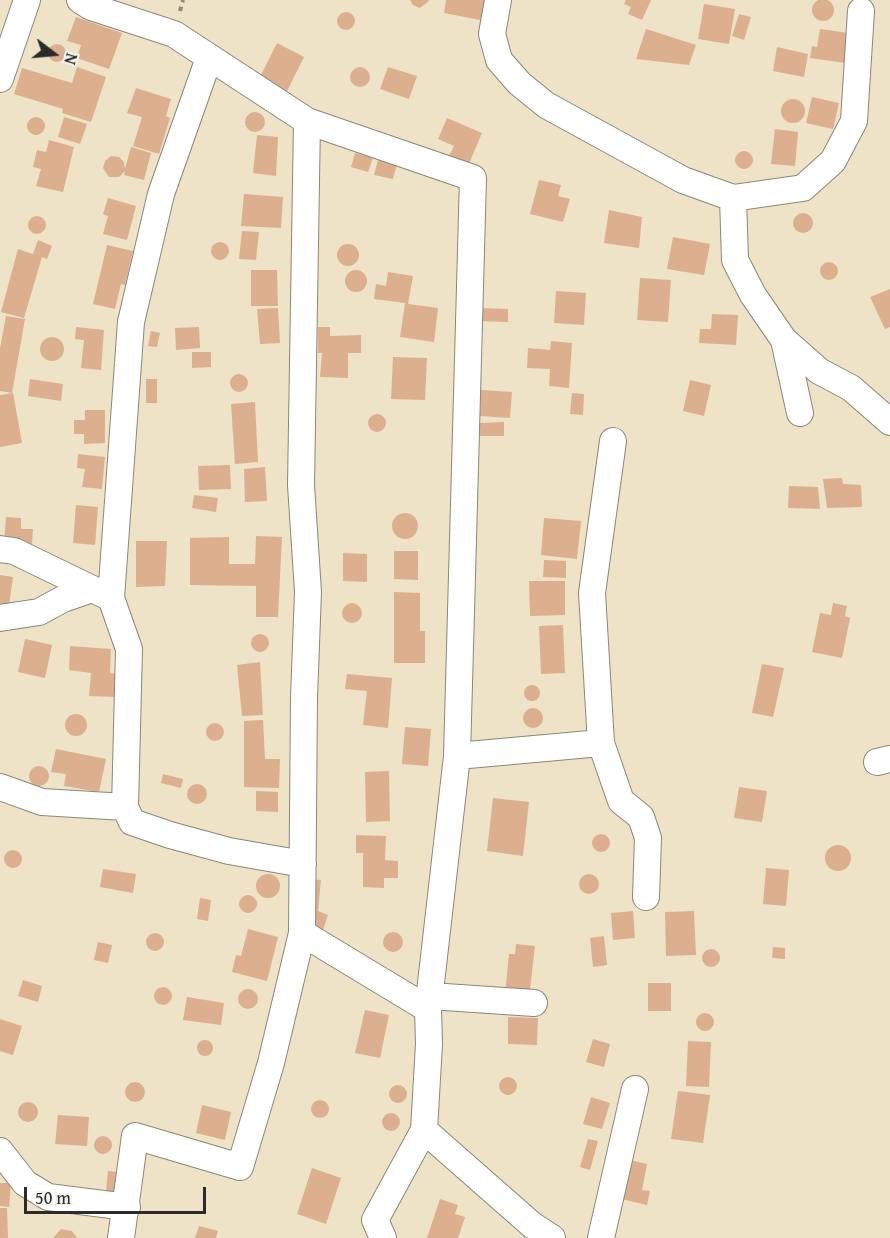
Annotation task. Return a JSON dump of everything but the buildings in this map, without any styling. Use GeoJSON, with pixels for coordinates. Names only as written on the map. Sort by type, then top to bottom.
{"type":"FeatureCollection","features":[{"type":"Feature","properties":{"kind":"street"},"geometry":{"type":"LineString","coordinates":[[0,79],[27,0]]}},
{"type":"Feature","properties":{"kind":"street"},"geometry":{"type":"LineString","coordinates":[[80,0],[91,7],[174,34],[307,121],[473,178],[457,756],[429,1002],[424,1130],[375,1220],[383,1238]]}},
{"type":"Feature","properties":{"kind":"street"},"geometry":{"type":"LineString","coordinates":[[498,0],[492,34],[499,60],[519,83],[546,105],[683,180],[733,198],[803,188],[833,161],[854,121],[861,11]]}},
{"type":"Feature","properties":{"kind":"street"},"geometry":{"type":"LineString","coordinates":[[209,58],[160,194],[131,322],[102,594],[129,649],[125,807],[132,822],[170,835],[229,851],[303,864]]}},
{"type":"Feature","properties":{"kind":"street"},"geometry":{"type":"LineString","coordinates":[[121,1238],[135,1136],[240,1167],[272,1063],[302,933],[304,698],[308,592],[301,485],[307,121]]}},
{"type":"Feature","properties":{"kind":"street"},"geometry":{"type":"LineString","coordinates":[[733,198],[735,260],[753,295],[784,340],[819,371],[851,388],[890,422]]}},
{"type":"Feature","properties":{"kind":"street"},"geometry":{"type":"LineString","coordinates":[[784,340],[800,413]]}},
{"type":"Feature","properties":{"kind":"street"},"geometry":{"type":"LineString","coordinates":[[613,441],[592,593],[601,743],[621,801],[641,817],[648,838],[646,897]]}},
{"type":"Feature","properties":{"kind":"street"},"geometry":{"type":"LineString","coordinates":[[0,549],[14,551],[102,594]]}},
{"type":"Feature","properties":{"kind":"street"},"geometry":{"type":"LineString","coordinates":[[0,618],[39,612],[63,599],[102,594]]}},
{"type":"Feature","properties":{"kind":"street"},"geometry":{"type":"LineString","coordinates":[[457,756],[601,743]]}},
{"type":"Feature","properties":{"kind":"street"},"geometry":{"type":"LineString","coordinates":[[0,788],[42,802],[125,807]]}},
{"type":"Feature","properties":{"kind":"street"},"geometry":{"type":"LineString","coordinates":[[302,933],[429,1002],[534,1003]]}},
{"type":"Feature","properties":{"kind":"street"},"geometry":{"type":"LineString","coordinates":[[601,1238],[635,1089]]}},
{"type":"Feature","properties":{"kind":"street"},"geometry":{"type":"LineString","coordinates":[[424,1130],[532,1226],[552,1238]]}},
{"type":"Feature","properties":{"kind":"street"},"geometry":{"type":"LineString","coordinates":[[0,1151],[25,1183],[48,1197],[127,1207]]}}]}
